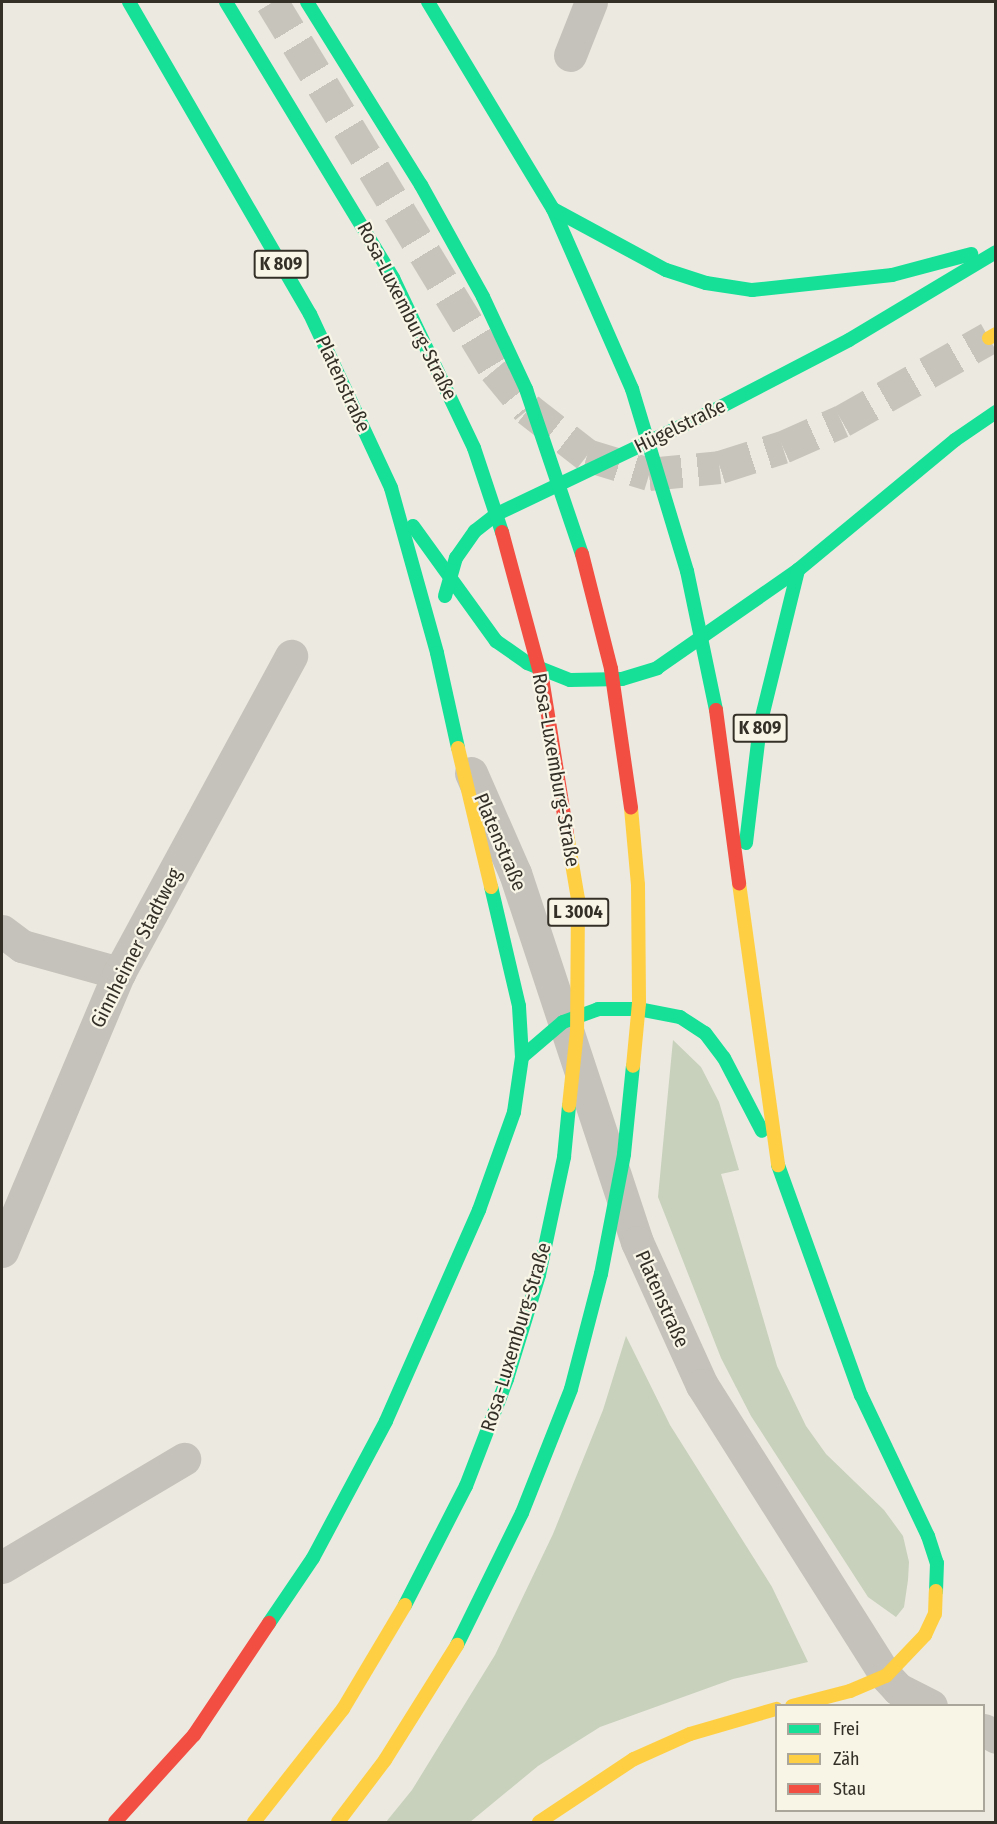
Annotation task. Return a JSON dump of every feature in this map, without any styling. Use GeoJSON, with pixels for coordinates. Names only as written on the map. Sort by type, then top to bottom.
{"type":"FeatureCollection","features":[{"type":"Feature","properties":{"kind":"main road","name":"Platenstraße"},"geometry":{"type":"LineString","coordinates":[[129,2],[310,314],[391,488],[437,653],[458,748]]}},
{"type":"Feature","properties":{"kind":"main road","name":"Rosa-Luxemburg-Straße"},"geometry":{"type":"LineString","coordinates":[[226,2],[382,259],[422,333],[474,448],[517,576],[543,684],[578,899],[577,1031],[564,1157],[539,1275],[507,1379],[465,1486],[418,1584],[343,1709],[254,1822]]}},
{"type":"Feature","properties":{"kind":"main road","name":"L 3004"},"geometry":{"type":"LineString","coordinates":[[307,2],[421,185],[477,287],[526,389],[552,458],[575,526],[611,669],[628,781],[638,885],[639,1003],[624,1154],[601,1274],[570,1389],[522,1514],[465,1632],[385,1760],[338,1822]]}},
{"type":"Feature","properties":{"kind":"main road"},"geometry":{"type":"LineString","coordinates":[[428,2],[553,209],[632,389],[651,442],[703,637],[741,890],[778,1168]]}},
{"type":"Feature","properties":{"kind":"main road"},"geometry":{"type":"LineString","coordinates":[[553,209],[627,252],[666,270],[706,283],[752,290],[806,287],[892,275],[996,247]]}},
{"type":"Feature","properties":{"kind":"main road","name":"Hügelstraße"},"geometry":{"type":"LineString","coordinates":[[437,653],[439,620],[456,558],[475,531],[496,514],[651,442],[849,340],[996,252]]}},
{"type":"Feature","properties":{"kind":"main road","name":"K 809"},"geometry":{"type":"LineString","coordinates":[[391,488],[449,581],[496,641],[527,663],[570,680],[622,680],[657,668],[798,570],[955,440],[996,412]]}},
{"type":"Feature","properties":{"kind":"main road","name":"K 809"},"geometry":{"type":"LineString","coordinates":[[741,890],[760,725],[798,570]]}},
{"type":"Feature","properties":{"kind":"main road"},"geometry":{"type":"LineString","coordinates":[[115,1822],[194,1735],[313,1558],[363,1463],[479,1210],[514,1112],[522,1057],[519,1006],[509,953],[458,748]]}},
{"type":"Feature","properties":{"kind":"main road"},"geometry":{"type":"LineString","coordinates":[[522,1057],[563,1022],[598,1009],[638,1009],[680,1017],[705,1033],[744,1091],[778,1168],[843,1352],[937,1563],[935,1614],[925,1635],[910,1655],[886,1676],[850,1691],[800,1704]]}},
{"type":"Feature","properties":{"kind":"main road"},"geometry":{"type":"LineString","coordinates":[[539,1822],[634,1759],[690,1734],[775,1710]]}},
{"type":"Feature","properties":{"kind":"street"},"geometry":{"type":"LineString","coordinates":[[570,55],[591,2]]}},
{"type":"Feature","properties":{"kind":"street","name":"Ginnheimer Stadtweg"},"geometry":{"type":"LineString","coordinates":[[2,1251],[119,973],[291,656]]}},
{"type":"Feature","properties":{"kind":"street","name":"Platenstraße"},"geometry":{"type":"LineString","coordinates":[[458,748],[515,873],[637,1242],[702,1385],[886,1676],[898,1689],[927,1704]]}},
{"type":"Feature","properties":{"kind":"street"},"geometry":{"type":"LineString","coordinates":[[2,931],[22,946],[119,973]]}},
{"type":"Feature","properties":{"kind":"street"},"geometry":{"type":"LineString","coordinates":[[2,1567],[184,1458]]}},
{"type":"Feature","properties":{"kind":"green space"},"geometry":{"type":"Polygon","coordinates":[[[673,1040],[701,1067],[719,1102],[739,1170],[721,1174],[777,1366],[806,1426],[826,1454],[884,1510],[903,1536],[909,1562],[908,1580],[904,1607],[896,1617],[868,1597],[751,1416],[721,1358],[658,1197],[673,1040]]]}},
{"type":"Feature","properties":{"kind":"green space"},"geometry":{"type":"Polygon","coordinates":[[[626,1336],[670,1425],[772,1587],[808,1662],[733,1679],[600,1727],[538,1766],[470,1822],[386,1822],[412,1790],[495,1655],[553,1534],[603,1410],[626,1336]]]}},
{"type":"Feature","properties":{"kind":"tunnel"},"geometry":{"type":"LineString","coordinates":[[272,2],[495,369],[528,409],[587,455],[649,474],[720,467],[783,447],[842,421],[989,338]]}},
{"type":"Feature","properties":{"kind":"traffic: fast"},"geometry":{"type":"LineString","coordinates":[[129,2],[310,314],[391,488],[437,653],[458,748]]}},
{"type":"Feature","properties":{"kind":"traffic: fast"},"geometry":{"type":"LineString","coordinates":[[226,2],[393,278],[474,448],[502,532]]}},
{"type":"Feature","properties":{"kind":"traffic: fast"},"geometry":{"type":"LineString","coordinates":[[307,2],[421,185],[483,297],[526,389],[582,554]]}},
{"type":"Feature","properties":{"kind":"traffic: fast"},"geometry":{"type":"LineString","coordinates":[[428,2],[553,209],[632,389],[687,571],[716,710]]}},
{"type":"Feature","properties":{"kind":"traffic: fast"},"geometry":{"type":"LineString","coordinates":[[553,209],[666,270],[706,283],[752,290],[892,275],[971,254]]}},
{"type":"Feature","properties":{"kind":"traffic: fast"},"geometry":{"type":"LineString","coordinates":[[445,596],[456,558],[475,531],[497,514],[705,415],[849,340],[996,252]]}},
{"type":"Feature","properties":{"kind":"traffic: fast"},"geometry":{"type":"LineString","coordinates":[[413,526],[496,641],[527,663],[570,680],[622,679],[657,668],[798,570],[955,440],[996,412]]}},
{"type":"Feature","properties":{"kind":"traffic: fast"},"geometry":{"type":"LineString","coordinates":[[746,843],[760,725],[798,570]]}},
{"type":"Feature","properties":{"kind":"traffic: fast"},"geometry":{"type":"LineString","coordinates":[[269,1623],[313,1558],[386,1421],[479,1210],[514,1112],[522,1057],[519,1006],[491,887]]}},
{"type":"Feature","properties":{"kind":"traffic: fast"},"geometry":{"type":"LineString","coordinates":[[563,1022],[598,1009],[638,1009],[680,1017],[705,1033],[724,1058],[762,1131]]}},
{"type":"Feature","properties":{"kind":"traffic: fast"},"geometry":{"type":"LineString","coordinates":[[522,1057],[563,1022]]}},
{"type":"Feature","properties":{"kind":"traffic: fast"},"geometry":{"type":"LineString","coordinates":[[457,1645],[522,1513],[571,1389],[601,1274],[624,1154],[633,1066]]}},
{"type":"Feature","properties":{"kind":"traffic: fast"},"geometry":{"type":"LineString","coordinates":[[405,1605],[466,1486],[507,1379],[539,1275],[564,1157],[569,1106]]}},
{"type":"Feature","properties":{"kind":"traffic: fast"},"geometry":{"type":"LineString","coordinates":[[778,1165],[861,1395],[928,1536],[937,1563],[936,1591]]}},
{"type":"Feature","properties":{"kind":"traffic: slow"},"geometry":{"type":"LineString","coordinates":[[989,338],[996,334]]}},
{"type":"Feature","properties":{"kind":"traffic: slow"},"geometry":{"type":"LineString","coordinates":[[458,748],[491,887]]}},
{"type":"Feature","properties":{"kind":"traffic: slow"},"geometry":{"type":"LineString","coordinates":[[631,808],[638,885],[639,1003],[633,1066]]}},
{"type":"Feature","properties":{"kind":"traffic: slow"},"geometry":{"type":"LineString","coordinates":[[567,834],[578,899],[577,1031],[569,1106]]}},
{"type":"Feature","properties":{"kind":"traffic: slow"},"geometry":{"type":"LineString","coordinates":[[739,883],[778,1165]]}},
{"type":"Feature","properties":{"kind":"traffic: slow"},"geometry":{"type":"LineString","coordinates":[[800,1704],[850,1691],[886,1676],[925,1635],[935,1614],[936,1591]]}},
{"type":"Feature","properties":{"kind":"traffic: slow"},"geometry":{"type":"LineString","coordinates":[[254,1822],[343,1709],[405,1605]]}},
{"type":"Feature","properties":{"kind":"traffic: slow"},"geometry":{"type":"LineString","coordinates":[[338,1822],[385,1760],[457,1645]]}},
{"type":"Feature","properties":{"kind":"traffic: slow"},"geometry":{"type":"LineString","coordinates":[[539,1822],[634,1759],[690,1734],[775,1709]]}},
{"type":"Feature","properties":{"kind":"traffic: jam"},"geometry":{"type":"LineString","coordinates":[[502,532],[543,684],[567,834]]}},
{"type":"Feature","properties":{"kind":"traffic: jam"},"geometry":{"type":"LineString","coordinates":[[582,554],[611,669],[631,808]]}},
{"type":"Feature","properties":{"kind":"traffic: jam"},"geometry":{"type":"LineString","coordinates":[[716,710],[739,883]]}},
{"type":"Feature","properties":{"kind":"traffic: jam"},"geometry":{"type":"LineString","coordinates":[[115,1822],[194,1735],[269,1623]]}}]}
